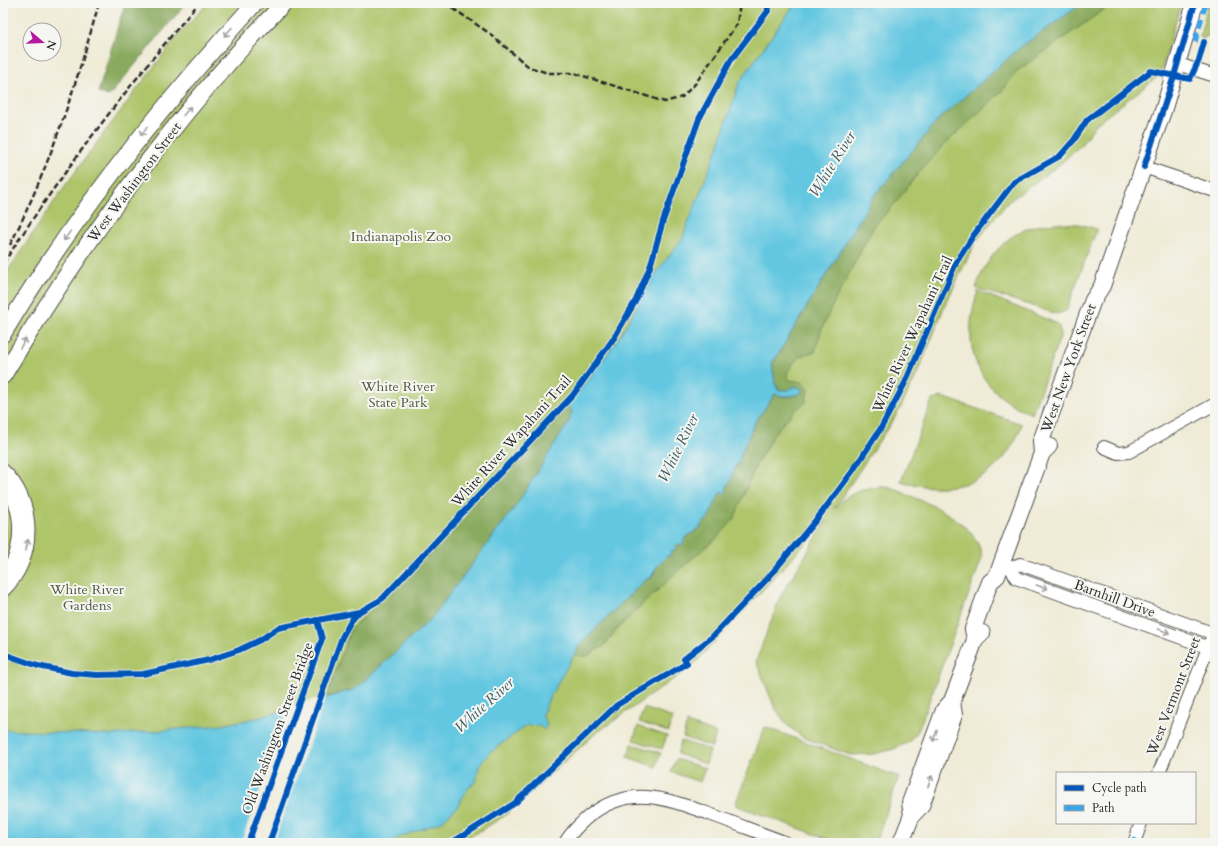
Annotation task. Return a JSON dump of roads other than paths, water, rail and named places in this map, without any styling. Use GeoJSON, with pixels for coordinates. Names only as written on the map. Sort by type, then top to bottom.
{"type":"FeatureCollection","features":[{"type":"Feature","properties":{"kind":"main road","name":"West Washington Street"},"geometry":{"type":"LineString","coordinates":[[3,334],[54,255],[138,140],[169,100],[255,3]]}},
{"type":"Feature","properties":{"kind":"main road","name":"West Washington Street"},"geometry":{"type":"LineString","coordinates":[[3,376],[77,259],[135,178],[226,65],[284,3]]}},
{"type":"Feature","properties":{"kind":"main road","name":"West New York Street"},"geometry":{"type":"LineString","coordinates":[[901,843],[912,815],[910,803],[944,710],[952,702],[975,640],[973,629],[990,582],[1003,570],[1042,452],[1041,441],[1093,300],[1102,286],[1178,64],[1195,3]]}},
{"type":"Feature","properties":{"kind":"street"},"geometry":{"type":"LineString","coordinates":[[1178,64],[1215,76]]}},
{"type":"Feature","properties":{"kind":"street"},"geometry":{"type":"LineString","coordinates":[[1144,166],[1215,191]]}},
{"type":"Feature","properties":{"kind":"street"},"geometry":{"type":"LineString","coordinates":[[1104,447],[1118,453],[1129,452],[1215,404]]}},
{"type":"Feature","properties":{"kind":"street"},"geometry":{"type":"LineString","coordinates":[[3,470],[16,486],[24,502],[28,514],[29,529],[28,542],[21,568],[3,591]]}},
{"type":"Feature","properties":{"kind":"street"},"geometry":{"type":"LineString","coordinates":[[3,484],[14,502],[20,532],[16,552],[3,577]]}},
{"type":"Feature","properties":{"kind":"street","name":"Barnhill Drive"},"geometry":{"type":"LineString","coordinates":[[1003,570],[1020,564],[1214,632]]}},
{"type":"Feature","properties":{"kind":"street","name":"Barnhill Drive"},"geometry":{"type":"LineString","coordinates":[[1003,570],[1016,578],[1211,649]]}},
{"type":"Feature","properties":{"kind":"street","name":"West Vermont Street"},"geometry":{"type":"LineString","coordinates":[[1159,772],[1211,649],[1214,632]]}},
{"type":"Feature","properties":{"kind":"street"},"geometry":{"type":"LineString","coordinates":[[565,843],[581,823],[602,806],[641,796],[661,797],[680,802],[787,843]]}},
{"type":"Feature","properties":{"kind":"street"},"geometry":{"type":"LineString","coordinates":[[1134,840],[1141,824]]}},
{"type":"Feature","properties":{"kind":"water","name":"White River"},"geometry":{"type":"Polygon","coordinates":[[[800,3],[1083,3],[1022,46],[938,120],[874,196],[772,364],[775,383],[778,390],[788,390],[794,386],[802,389],[802,392],[789,396],[775,394],[755,422],[739,458],[741,461],[736,465],[730,482],[727,485],[726,494],[721,492],[708,518],[701,525],[701,527],[685,538],[682,545],[675,546],[676,549],[671,551],[670,556],[667,556],[658,565],[650,579],[646,579],[581,643],[549,698],[542,715],[547,726],[544,730],[540,726],[527,725],[489,753],[479,766],[476,781],[469,787],[457,807],[441,822],[395,839],[389,843],[3,843],[3,730],[110,735],[222,725],[261,717],[356,689],[431,619],[515,507],[569,422],[572,411],[568,406],[617,341],[656,273],[682,239],[718,147],[739,83],[791,9],[800,3]]]}},
{"type":"Feature","properties":{"kind":"railway"},"geometry":{"type":"LineString","coordinates":[[10,245],[49,156],[71,96],[99,3]]}},
{"type":"Feature","properties":{"kind":"railway"},"geometry":{"type":"LineString","coordinates":[[3,264],[25,230],[96,130],[199,3]]}},
{"type":"Feature","properties":{"kind":"railway"},"geometry":{"type":"LineString","coordinates":[[445,3],[489,33],[529,67],[548,73],[574,73],[665,102],[682,97],[695,84],[737,24],[740,3]]}},
{"type":"Feature","properties":{"kind":"park label","name":"Indianapolis Zoo"},"geometry":{"type":"Point","coordinates":[401,236]}},
{"type":"Feature","properties":{"kind":"park label","name":"White River State Park"},"geometry":{"type":"Point","coordinates":[398,394]}},
{"type":"Feature","properties":{"kind":"park label","name":"White River Gardens"},"geometry":{"type":"Point","coordinates":[87,598]}}]}
